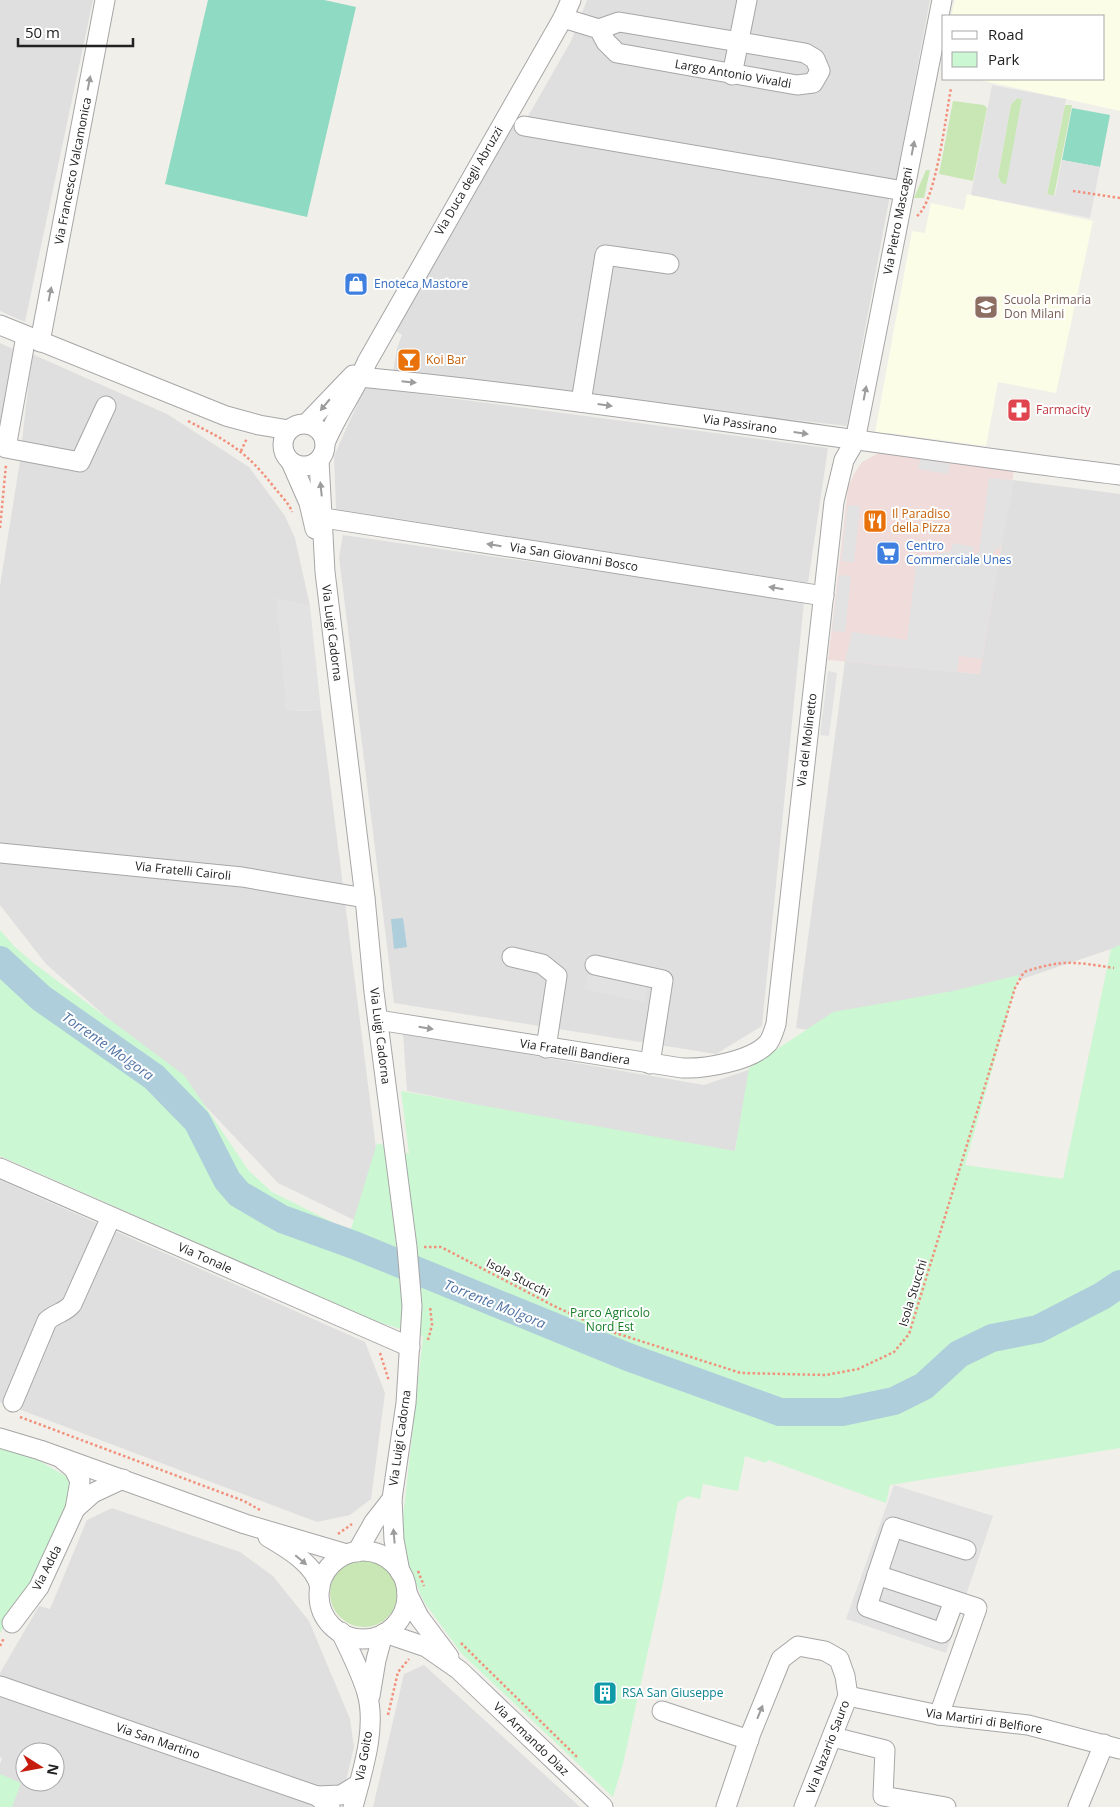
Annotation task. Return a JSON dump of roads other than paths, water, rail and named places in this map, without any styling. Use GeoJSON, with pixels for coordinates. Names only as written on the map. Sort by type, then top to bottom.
{"type":"FeatureCollection","features":[{"type":"Feature","properties":{"kind":"street","name":"Via Francesco Valcamonica"},"geometry":{"type":"LineString","coordinates":[[105,0],[33,339],[6,448],[80,462],[106,406]]}},
{"type":"Feature","properties":{"kind":"street","name":"Via Duca degli Abruzzi"},"geometry":{"type":"LineString","coordinates":[[322,451],[335,419],[563,18],[571,0]]}},
{"type":"Feature","properties":{"kind":"street"},"geometry":{"type":"LineString","coordinates":[[732,74],[747,0]]}},
{"type":"Feature","properties":{"kind":"street","name":"Via Pietro Mascagni"},"geometry":{"type":"LineString","coordinates":[[855,441],[942,0]]}},
{"type":"Feature","properties":{"kind":"street"},"geometry":{"type":"LineString","coordinates":[[563,18],[598,29]]}},
{"type":"Feature","properties":{"kind":"street","name":"Largo Antonio Vivaldi"},"geometry":{"type":"LineString","coordinates":[[619,22],[806,53],[815,59],[820,70],[813,83],[797,85],[617,53],[606,42],[598,29],[619,22]]}},
{"type":"Feature","properties":{"kind":"street"},"geometry":{"type":"LineString","coordinates":[[524,126],[904,192]]}},
{"type":"Feature","properties":{"kind":"street"},"geometry":{"type":"LineString","coordinates":[[581,402],[605,255],[669,264]]}},
{"type":"Feature","properties":{"kind":"street"},"geometry":{"type":"LineString","coordinates":[[0,325],[226,416],[259,425],[289,430]]}},
{"type":"Feature","properties":{"kind":"street","name":"Via Duca degli Abruzzi"},"geometry":{"type":"LineString","coordinates":[[307,424],[364,369]]}},
{"type":"Feature","properties":{"kind":"street","name":"Via Passirano"},"geometry":{"type":"LineString","coordinates":[[364,369],[855,441],[1120,475]]}},
{"type":"Feature","properties":{"kind":"street"},"geometry":{"type":"LineString","coordinates":[[226,416],[288,457],[308,466],[322,451],[320,430],[307,424],[294,426],[289,430],[283,441],[288,457]]}},
{"type":"Feature","properties":{"kind":"street","name":"Via del Molinetto"},"geometry":{"type":"LineString","coordinates":[[769,1042],[776,1024],[834,502],[844,460],[855,441]]}},
{"type":"Feature","properties":{"kind":"street","name":"Via Luigi Cadorna"},"geometry":{"type":"LineString","coordinates":[[322,451],[325,572],[378,1020],[408,1252],[412,1306],[406,1403],[392,1499],[394,1540],[400,1572]]}},
{"type":"Feature","properties":{"kind":"street","name":"Via Luigi Cadorna"},"geometry":{"type":"LineString","coordinates":[[288,457],[309,503],[325,572]]}},
{"type":"Feature","properties":{"kind":"street","name":"Via San Giovanni Bosco"},"geometry":{"type":"LineString","coordinates":[[324,518],[824,596]]}},
{"type":"Feature","properties":{"kind":"street","name":"Via Fratelli Cairoli"},"geometry":{"type":"LineString","coordinates":[[0,853],[242,877],[365,898]]}},
{"type":"Feature","properties":{"kind":"street"},"geometry":{"type":"LineString","coordinates":[[512,957],[542,964],[557,976],[546,1048]]}},
{"type":"Feature","properties":{"kind":"street"},"geometry":{"type":"LineString","coordinates":[[595,965],[663,980],[650,1064]]}},
{"type":"Feature","properties":{"kind":"street","name":"Via Fratelli Bandiera"},"geometry":{"type":"LineString","coordinates":[[378,1020],[650,1064],[698,1069],[722,1064],[756,1051],[769,1042]]}},
{"type":"Feature","properties":{"kind":"street","name":"Via Tonale"},"geometry":{"type":"LineString","coordinates":[[0,1168],[410,1347]]}},
{"type":"Feature","properties":{"kind":"street"},"geometry":{"type":"LineString","coordinates":[[15,1409],[47,1321],[52,1316],[67,1311],[72,1304],[111,1217]]}},
{"type":"Feature","properties":{"kind":"street"},"geometry":{"type":"LineString","coordinates":[[0,1438],[61,1457],[246,1524],[352,1553],[369,1552],[383,1556],[394,1564],[400,1572],[407,1593],[403,1614],[396,1624],[384,1633],[362,1639],[341,1632],[330,1624],[323,1611],[320,1588],[315,1574],[306,1564],[285,1548],[246,1524]]}},
{"type":"Feature","properties":{"kind":"street","name":"Via Adda"},"geometry":{"type":"LineString","coordinates":[[12,1623],[39,1588],[75,1509],[80,1481],[74,1469],[61,1457]]}},
{"type":"Feature","properties":{"kind":"street","name":"Via Adda"},"geometry":{"type":"LineString","coordinates":[[75,1509],[93,1492],[123,1479]]}},
{"type":"Feature","properties":{"kind":"street","name":"Via Luigi Cadorna"},"geometry":{"type":"LineString","coordinates":[[352,1553],[392,1499]]}},
{"type":"Feature","properties":{"kind":"street"},"geometry":{"type":"LineString","coordinates":[[954,1601],[942,1633],[867,1607],[893,1527],[966,1550]]}},
{"type":"Feature","properties":{"kind":"street"},"geometry":{"type":"LineString","coordinates":[[320,1588],[328,1568],[352,1553]]}},
{"type":"Feature","properties":{"kind":"street"},"geometry":{"type":"LineString","coordinates":[[877,1575],[977,1608],[939,1715]]}},
{"type":"Feature","properties":{"kind":"street","name":"Via Armando Diaz"},"geometry":{"type":"LineString","coordinates":[[407,1593],[419,1617],[459,1670],[603,1807]]}},
{"type":"Feature","properties":{"kind":"street","name":"Via Goito"},"geometry":{"type":"LineString","coordinates":[[341,1632],[364,1685],[369,1705]]}},
{"type":"Feature","properties":{"kind":"street","name":"Via Armando Diaz"},"geometry":{"type":"LineString","coordinates":[[384,1633],[426,1648],[459,1670]]}},
{"type":"Feature","properties":{"kind":"street","name":"Via Goito"},"geometry":{"type":"LineString","coordinates":[[353,1807],[369,1736],[369,1705],[373,1674],[384,1633]]}},
{"type":"Feature","properties":{"kind":"street","name":"Via Nazario Sauro"},"geometry":{"type":"LineString","coordinates":[[748,1740],[780,1659],[798,1646],[825,1651],[839,1659],[845,1676],[848,1696],[804,1807]]}},
{"type":"Feature","properties":{"kind":"street","name":"Via San Martino"},"geometry":{"type":"LineString","coordinates":[[0,1686],[323,1802],[341,1795],[359,1784]]}},
{"type":"Feature","properties":{"kind":"street","name":"Via Martiri di Belfiore"},"geometry":{"type":"LineString","coordinates":[[848,1696],[939,1715],[1028,1725],[1112,1747]]}},
{"type":"Feature","properties":{"kind":"street"},"geometry":{"type":"LineString","coordinates":[[662,1710],[748,1740],[726,1807]]}},
{"type":"Feature","properties":{"kind":"street"},"geometry":{"type":"LineString","coordinates":[[833,1737],[886,1750],[883,1796],[946,1807]]}},
{"type":"Feature","properties":{"kind":"street"},"geometry":{"type":"LineString","coordinates":[[1078,1807],[1112,1747]]}},
{"type":"Feature","properties":{"kind":"water"},"geometry":{"type":"Polygon","coordinates":[[[403,918],[407,947],[394,949],[391,919],[403,918]]]}},
{"type":"Feature","properties":{"kind":"waterway","name":"Torrente Molgora"},"geometry":{"type":"LineString","coordinates":[[0,960],[41,998],[154,1077],[197,1121],[227,1180],[239,1194],[282,1219],[354,1245],[628,1357],[780,1412],[842,1412],[894,1401],[924,1386],[959,1354],[992,1338],[1038,1329],[1102,1296],[1120,1284]]}},
{"type":"Feature","properties":{"kind":"place","name":"Enoteca Mastore"},"geometry":{"type":"Point","coordinates":[356,284]}},
{"type":"Feature","properties":{"kind":"place","name":"Scuola Primaria Don Milani"},"geometry":{"type":"Point","coordinates":[986,307]}},
{"type":"Feature","properties":{"kind":"place","name":"Koi Bar"},"geometry":{"type":"Point","coordinates":[409,360]}},
{"type":"Feature","properties":{"kind":"place","name":"Farmacity"},"geometry":{"type":"Point","coordinates":[1019,410]}},
{"type":"Feature","properties":{"kind":"place","name":"Il Paradiso della Pizza"},"geometry":{"type":"Point","coordinates":[875,521]}},
{"type":"Feature","properties":{"kind":"place","name":"Centro Commerciale Unes"},"geometry":{"type":"Point","coordinates":[888,553]}},
{"type":"Feature","properties":{"kind":"place","name":"RSA San Giuseppe"},"geometry":{"type":"Point","coordinates":[605,1693]}},
{"type":"Feature","properties":{"kind":"park label","name":"Parco Agricolo Nord Est"},"geometry":{"type":"Point","coordinates":[610,1320]}}]}
